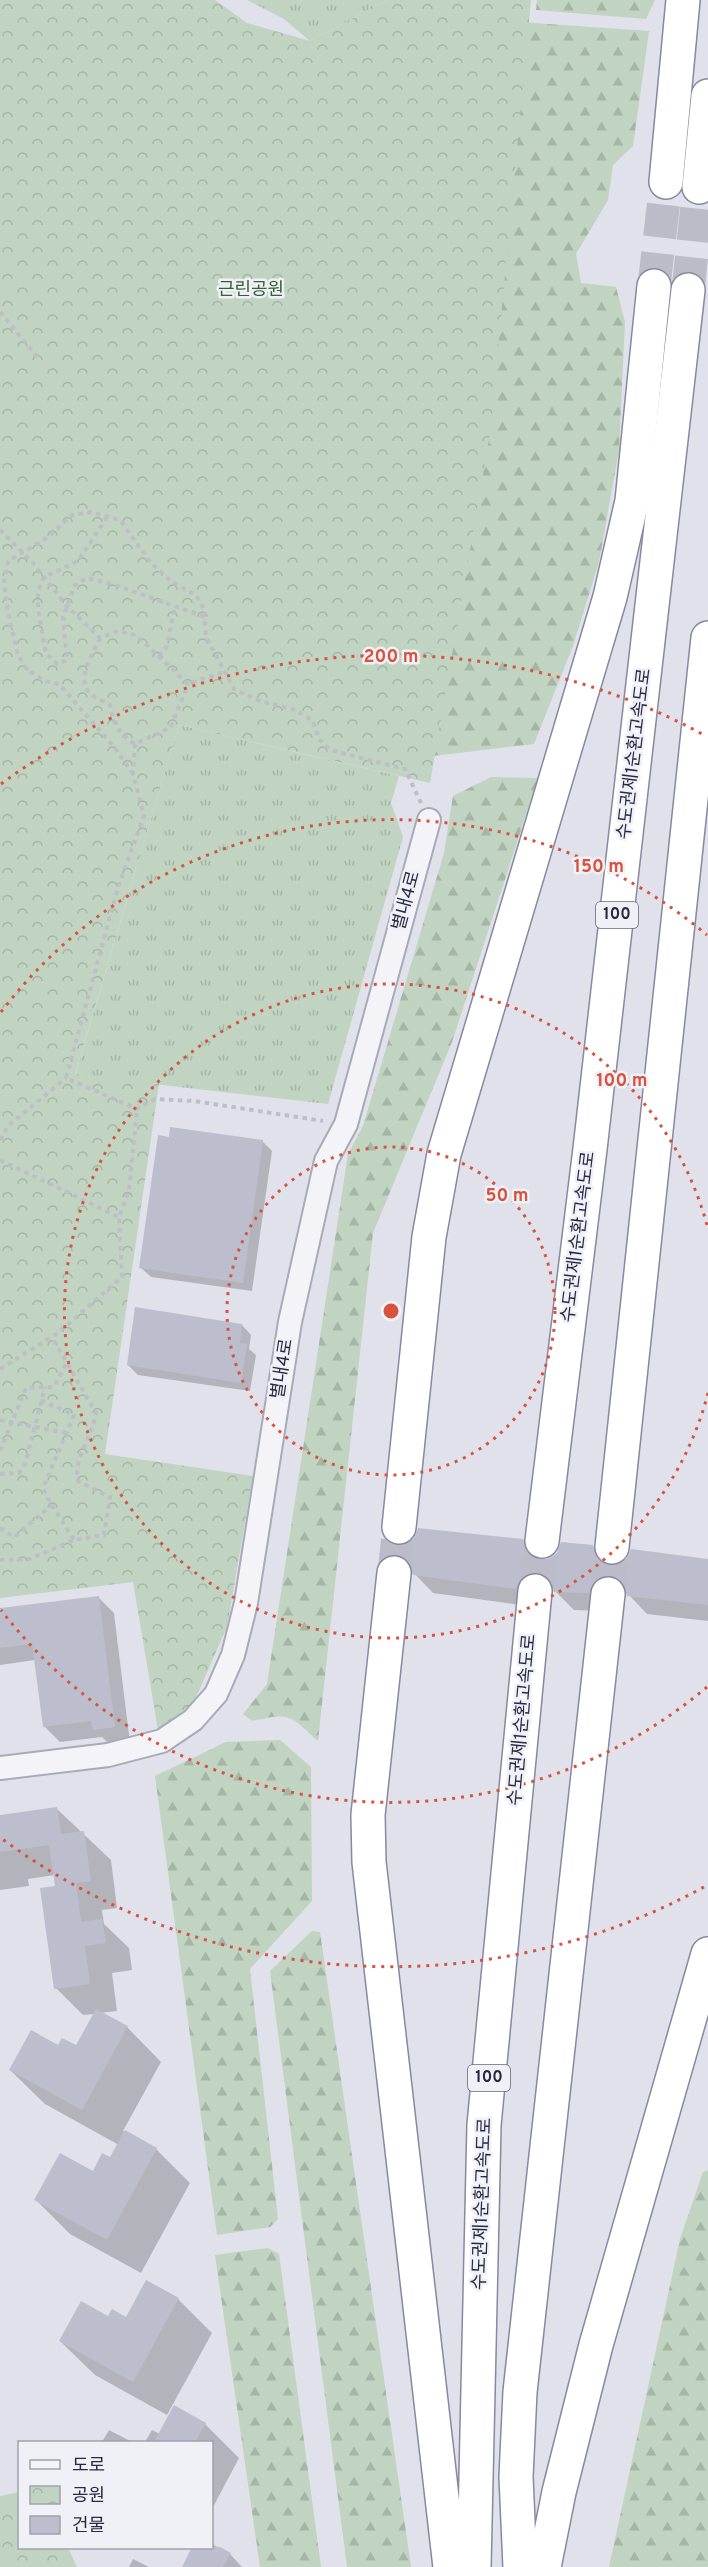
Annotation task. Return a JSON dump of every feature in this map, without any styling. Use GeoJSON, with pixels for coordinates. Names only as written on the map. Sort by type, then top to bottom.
{"type":"FeatureCollection","features":[{"type":"Feature","properties":{"kind":"highway"},"geometry":{"type":"LineString","coordinates":[[666,182],[683,0]]}},
{"type":"Feature","properties":{"kind":"highway"},"geometry":{"type":"LineString","coordinates":[[699,187],[708,96]]}},
{"type":"Feature","properties":{"kind":"highway"},"geometry":{"type":"LineString","coordinates":[[399,1527],[435,1197],[444,1154],[606,608],[624,540],[632,501],[654,286]]}},
{"type":"Feature","properties":{"kind":"highway","name":"수도권제1순환고속도로"},"geometry":{"type":"LineString","coordinates":[[542,1541],[589,1161],[688,290]]}},
{"type":"Feature","properties":{"kind":"highway"},"geometry":{"type":"LineString","coordinates":[[612,1547],[708,638]]}},
{"type":"Feature","properties":{"kind":"highway"},"geometry":{"type":"LineString","coordinates":[[394,1573],[368,1815],[369,1862],[450,2567]]}},
{"type":"Feature","properties":{"kind":"highway","name":"수도권제1순환고속도로"},"geometry":{"type":"LineString","coordinates":[[474,2567],[484,2125],[536,1591]]}},
{"type":"Feature","properties":{"kind":"highway"},"geometry":{"type":"LineString","coordinates":[[520,2567],[516,2477],[520,2392],[608,1594]]}},
{"type":"Feature","properties":{"kind":"highway"},"geometry":{"type":"LineString","coordinates":[[544,2567],[559,2492],[596,2346],[708,1954]]}},
{"type":"Feature","properties":{"kind":"street","name":"별내4로"},"geometry":{"type":"LineString","coordinates":[[0,1768],[108,1755],[162,1741],[192,1720],[216,1694],[233,1655],[246,1603],[290,1322],[326,1161],[346,1124],[429,820]]}},
{"type":"Feature","properties":{"kind":"path"},"geometry":{"type":"LineString","coordinates":[[0,312],[39,359]]}},
{"type":"Feature","properties":{"kind":"path"},"geometry":{"type":"LineString","coordinates":[[133,774],[115,748],[59,684],[45,681],[27,670],[18,655],[4,582],[8,561],[47,538],[72,515],[92,512],[120,520],[151,563],[172,582],[196,595],[204,609],[206,637],[234,689],[260,701],[296,710],[313,721],[319,739],[330,750],[405,769],[429,820]]}},
{"type":"Feature","properties":{"kind":"path"},"geometry":{"type":"LineString","coordinates":[[107,517],[78,561],[44,577],[38,591],[38,609],[46,653],[57,664],[67,660],[63,617],[75,585],[87,578],[115,585],[205,617]]}},
{"type":"Feature","properties":{"kind":"path"},"geometry":{"type":"LineString","coordinates":[[0,530],[22,552],[66,605],[100,638]]}},
{"type":"Feature","properties":{"kind":"path"},"geometry":{"type":"LineString","coordinates":[[159,656],[167,646],[175,606]]}},
{"type":"Feature","properties":{"kind":"path"},"geometry":{"type":"LineString","coordinates":[[135,744],[124,737],[118,728],[113,720],[110,705],[89,693],[84,682],[87,666],[100,638],[118,632],[136,635],[188,684]]}},
{"type":"Feature","properties":{"kind":"path"},"geometry":{"type":"LineString","coordinates":[[135,744],[171,727],[188,684],[223,672]]}},
{"type":"Feature","properties":{"kind":"path"},"geometry":{"type":"LineString","coordinates":[[0,1140],[8,1126],[66,1078],[118,887],[144,816],[133,774],[135,744]]}},
{"type":"Feature","properties":{"kind":"path"},"geometry":{"type":"LineString","coordinates":[[66,1078],[137,1109]]}},
{"type":"Feature","properties":{"kind":"path"},"geometry":{"type":"LineString","coordinates":[[137,1109],[155,1099],[194,1101],[346,1124]]}},
{"type":"Feature","properties":{"kind":"path"},"geometry":{"type":"LineString","coordinates":[[0,1369],[52,1337],[122,1277],[120,1217],[129,1191],[137,1109]]}},
{"type":"Feature","properties":{"kind":"path"},"geometry":{"type":"LineString","coordinates":[[0,1160],[120,1217]]}},
{"type":"Feature","properties":{"kind":"path"},"geometry":{"type":"LineString","coordinates":[[0,1560],[30,1559],[74,1540],[104,1535],[110,1497],[78,1481],[76,1470],[94,1427],[96,1413],[52,1337]]}},
{"type":"Feature","properties":{"kind":"path"},"geometry":{"type":"LineString","coordinates":[[0,1451],[26,1388],[54,1387],[67,1362]]}},
{"type":"Feature","properties":{"kind":"path"},"geometry":{"type":"LineString","coordinates":[[0,1474],[19,1473],[25,1464],[45,1387]]}},
{"type":"Feature","properties":{"kind":"path"},"geometry":{"type":"LineString","coordinates":[[41,1400],[74,1415],[43,1488],[74,1540]]}},
{"type":"Feature","properties":{"kind":"path"},"geometry":{"type":"LineString","coordinates":[[0,1420],[66,1433]]}},
{"type":"Feature","properties":{"kind":"path"},"geometry":{"type":"LineString","coordinates":[[0,1528],[14,1537],[52,1505]]}},
{"type":"Feature","properties":{"kind":"green space","name":"근린공원"},"geometry":{"type":"Polygon","coordinates":[[[0,0],[215,0],[247,23],[310,41],[387,0],[531,0],[490,433],[430,783],[179,725],[75,1074],[159,1084],[105,1454],[253,1476],[227,1627],[194,1702],[158,1730],[133,1582],[0,1598],[0,0]]]}},
{"type":"Feature","properties":{"kind":"green space"},"geometry":{"type":"Polygon","coordinates":[[[247,0],[387,0],[310,41],[284,19],[247,0]]]}},
{"type":"Feature","properties":{"kind":"green space"},"geometry":{"type":"Polygon","coordinates":[[[537,0],[655,0],[646,19],[536,10],[537,0]]]}},
{"type":"Feature","properties":{"kind":"green space"},"geometry":{"type":"Polygon","coordinates":[[[519,22],[649,31],[633,146],[613,165],[608,200],[576,254],[581,283],[616,287],[625,322],[619,450],[599,562],[573,646],[534,744],[417,758],[519,22]]]}},
{"type":"Feature","properties":{"kind":"green space"},"geometry":{"type":"Polygon","coordinates":[[[179,725],[399,776],[391,803],[403,837],[328,1104],[75,1075],[179,725]]]}},
{"type":"Feature","properties":{"kind":"green space"},"geometry":{"type":"Polygon","coordinates":[[[491,777],[538,778],[452,1042],[373,1233],[318,1741],[289,1718],[275,1717],[252,1721],[243,1714],[267,1684],[348,1154],[363,1126],[444,853],[453,796],[491,777]]]}},
{"type":"Feature","properties":{"kind":"green space"},"geometry":{"type":"Polygon","coordinates":[[[280,1740],[311,1767],[312,1901],[250,1969],[278,2219],[270,2227],[217,2235],[155,1776],[226,1742],[280,1740]]]}},
{"type":"Feature","properties":{"kind":"green space"},"geometry":{"type":"Polygon","coordinates":[[[312,1931],[320,1932],[411,2567],[347,2567],[270,1971],[312,1931]]]}},
{"type":"Feature","properties":{"kind":"green space"},"geometry":{"type":"Polygon","coordinates":[[[708,2170],[708,2567],[609,2567],[680,2239],[703,2172],[708,2170]]]}},
{"type":"Feature","properties":{"kind":"green space"},"geometry":{"type":"Polygon","coordinates":[[[268,2248],[279,2254],[321,2567],[260,2567],[215,2255],[268,2248]]]}},
{"type":"Feature","properties":{"kind":"green space"},"geometry":{"type":"Polygon","coordinates":[[[18,2492],[18,2549],[68,2549],[77,2567],[0,2567],[0,2496],[18,2492]]]}},
{"type":"Feature","properties":{"kind":"building"},"geometry":{"type":"Polygon","coordinates":[[[170,1127],[263,1140],[243,1283],[139,1268],[158,1135],[169,1137],[170,1127]]]}},
{"type":"Feature","properties":{"kind":"building"},"geometry":{"type":"Polygon","coordinates":[[[135,1307],[242,1324],[240,1343],[247,1344],[241,1383],[127,1365],[135,1307]]]}},
{"type":"Feature","properties":{"kind":"building"},"geometry":{"type":"Polygon","coordinates":[[[418,1528],[523,1539],[530,1556],[540,1560],[550,1558],[557,1553],[561,1542],[593,1545],[595,1555],[609,1566],[620,1564],[627,1558],[631,1549],[708,1559],[708,1605],[627,1596],[620,1579],[609,1575],[593,1582],[589,1593],[554,1592],[552,1583],[546,1576],[537,1572],[527,1574],[519,1581],[516,1589],[413,1575],[411,1565],[405,1558],[395,1554],[383,1559],[385,1538],[396,1546],[406,1544],[414,1538],[418,1528]]]}},
{"type":"Feature","properties":{"kind":"building"},"geometry":{"type":"Polygon","coordinates":[[[99,1596],[115,1727],[93,1730],[91,1721],[43,1727],[32,1644],[0,1648],[0,1608],[99,1596]]]}},
{"type":"Feature","properties":{"kind":"building"},"geometry":{"type":"Polygon","coordinates":[[[57,1807],[61,1834],[84,1831],[91,1881],[76,1883],[81,1922],[102,1919],[106,1943],[85,1946],[90,1984],[54,1989],[40,1888],[55,1886],[49,1845],[0,1852],[0,1815],[57,1807]]]}},
{"type":"Feature","properties":{"kind":"building"},"geometry":{"type":"Polygon","coordinates":[[[96,2009],[128,2026],[82,2110],[9,2070],[31,2030],[58,2045],[62,2038],[76,2045],[96,2009]]]}},
{"type":"Feature","properties":{"kind":"building"},"geometry":{"type":"Polygon","coordinates":[[[125,2130],[157,2148],[107,2240],[34,2200],[60,2153],[93,2171],[102,2153],[110,2157],[125,2130]]]}},
{"type":"Feature","properties":{"kind":"building"},"geometry":{"type":"Polygon","coordinates":[[[146,2280],[179,2298],[133,2382],[59,2341],[81,2301],[108,2316],[112,2309],[126,2317],[146,2280]]]}},
{"type":"Feature","properties":{"kind":"building"},"geometry":{"type":"Polygon","coordinates":[[[174,2405],[206,2423],[196,2441],[155,2441],[174,2405]]]}},
{"type":"Feature","properties":{"kind":"building"},"geometry":{"type":"Polygon","coordinates":[[[220,2547],[231,2553],[223,2567],[182,2567],[191,2549],[220,2547]]]}},
{"type":"Feature","properties":{"kind":"tunnel"},"geometry":{"type":"LineString","coordinates":[[654,286],[666,182]]}},
{"type":"Feature","properties":{"kind":"tunnel"},"geometry":{"type":"LineString","coordinates":[[688,290],[699,187]]}},
{"type":"Feature","properties":{"kind":"tunnel"},"geometry":{"type":"LineString","coordinates":[[394,1573],[399,1527]]}},
{"type":"Feature","properties":{"kind":"tunnel"},"geometry":{"type":"LineString","coordinates":[[535,1591],[542,1541]]}},
{"type":"Feature","properties":{"kind":"tunnel"},"geometry":{"type":"LineString","coordinates":[[608,1594],[612,1547]]}}]}
